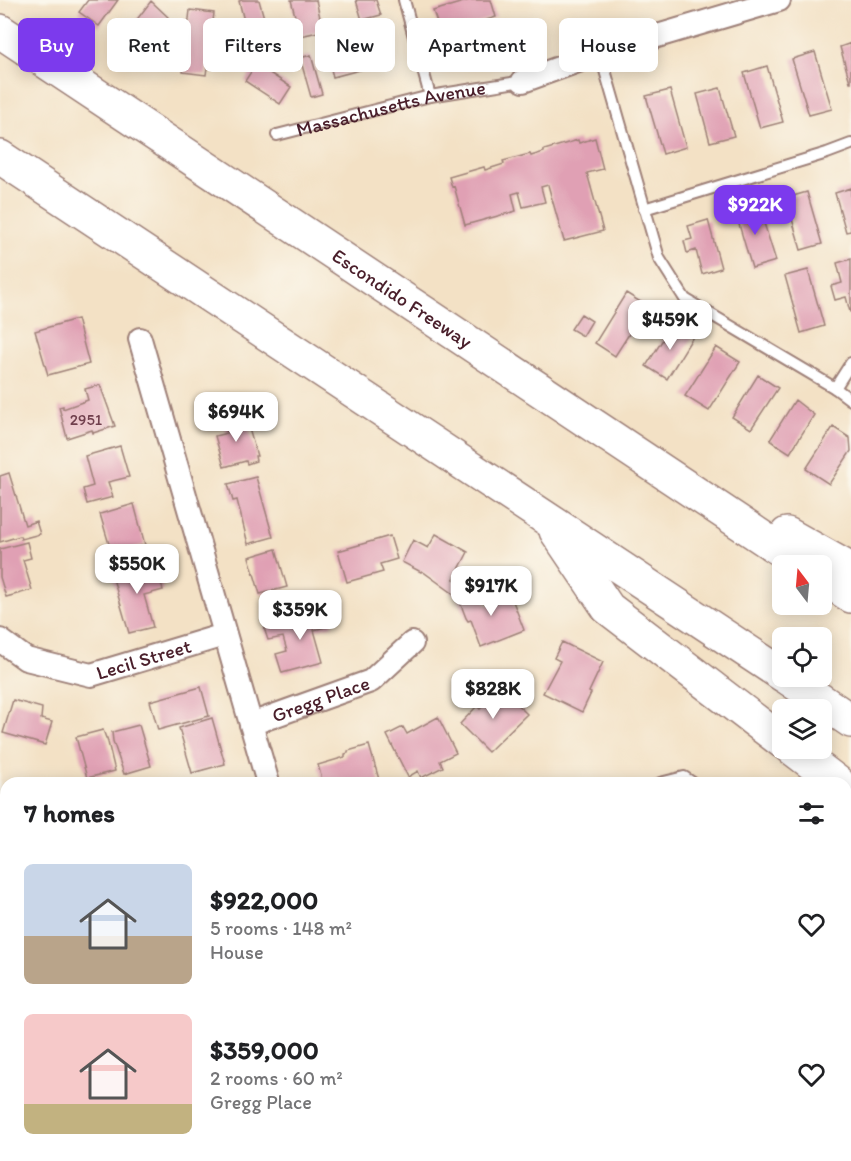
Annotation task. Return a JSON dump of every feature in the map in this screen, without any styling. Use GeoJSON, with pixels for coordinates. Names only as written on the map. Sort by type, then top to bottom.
{"type":"FeatureCollection","features":[{"type":"Feature","properties":{"kind":"highway","name":"Escondido Freeway"},"geometry":{"type":"LineString","coordinates":[[0,31],[787,555]]}},
{"type":"Feature","properties":{"kind":"highway"},"geometry":{"type":"LineString","coordinates":[[0,157],[772,668]]}},
{"type":"Feature","properties":{"kind":"highway"},"geometry":{"type":"LineString","coordinates":[[591,425],[851,570]]}},
{"type":"Feature","properties":{"kind":"highway"},"geometry":{"type":"LineString","coordinates":[[546,517],[608,608],[772,734]]}},
{"type":"Feature","properties":{"kind":"highway"},"geometry":{"type":"LineString","coordinates":[[832,584],[851,596]]}},
{"type":"Feature","properties":{"kind":"highway"},"geometry":{"type":"LineString","coordinates":[[800,687],[851,721]]}},
{"type":"Feature","properties":{"kind":"highway"},"geometry":{"type":"LineString","coordinates":[[806,759],[830,777]]}},
{"type":"Feature","properties":{"kind":"street","name":"Massachusetts Avenue"},"geometry":{"type":"LineString","coordinates":[[658,36],[779,0]]}},
{"type":"Feature","properties":{"kind":"street","name":"Massachusetts Avenue"},"geometry":{"type":"LineString","coordinates":[[523,81],[559,68]]}},
{"type":"Feature","properties":{"kind":"street"},"geometry":{"type":"LineString","coordinates":[[140,339],[266,777]]}},
{"type":"Feature","properties":{"kind":"street","name":"Lecil Street"},"geometry":{"type":"LineString","coordinates":[[0,640],[26,659],[91,675],[224,635]]}},
{"type":"Feature","properties":{"kind":"street","name":"Gregg Place"},"geometry":{"type":"LineString","coordinates":[[251,724],[371,681],[412,642]]}},
{"type":"Feature","properties":{"kind":"lane"},"geometry":{"type":"LineString","coordinates":[[404,0],[430,96]]}},
{"type":"Feature","properties":{"kind":"lane"},"geometry":{"type":"LineString","coordinates":[[605,72],[659,258],[685,299],[835,388],[851,400]]}},
{"type":"Feature","properties":{"kind":"lane","name":"Massachusetts Avenue"},"geometry":{"type":"LineString","coordinates":[[277,135],[430,96],[523,81]]}},
{"type":"Feature","properties":{"kind":"lane"},"geometry":{"type":"LineString","coordinates":[[644,208],[851,144]]}},
{"type":"Feature","properties":{"kind":"lane"},"geometry":{"type":"LineString","coordinates":[[835,388],[851,363]]}},
{"type":"Feature","properties":{"kind":"building"},"geometry":{"type":"Polygon","coordinates":[[[88,0],[118,0],[99,26],[95,23],[95,18],[88,18],[79,12],[88,0]]]}},
{"type":"Feature","properties":{"kind":"building"},"geometry":{"type":"Polygon","coordinates":[[[259,0],[264,18],[243,18],[239,1],[259,0]]]}},
{"type":"Feature","properties":{"kind":"building"},"geometry":{"type":"Polygon","coordinates":[[[291,0],[316,0],[320,18],[315,18],[315,33],[303,35],[303,18],[296,18],[291,0]]]}},
{"type":"Feature","properties":{"kind":"building"},"geometry":{"type":"Polygon","coordinates":[[[356,0],[376,0],[381,15],[361,18],[356,0]]]}},
{"type":"Feature","properties":{"kind":"building"},"geometry":{"type":"Polygon","coordinates":[[[470,0],[491,0],[496,17],[435,18],[433,11],[470,0]]]}},
{"type":"Feature","properties":{"kind":"building"},"geometry":{"type":"Polygon","coordinates":[[[151,1],[168,17],[167,18],[138,18],[151,1]]]}},
{"type":"Feature","properties":{"kind":"building"},"geometry":{"type":"Polygon","coordinates":[[[190,10],[214,13],[213,18],[203,18],[203,72],[206,72],[206,75],[183,72],[191,72],[191,18],[189,18],[190,10]]]}},
{"type":"Feature","properties":{"kind":"building"},"geometry":{"type":"Polygon","coordinates":[[[851,43],[851,82],[850,82],[840,47],[851,43]]]}},
{"type":"Feature","properties":{"kind":"building"},"geometry":{"type":"Polygon","coordinates":[[[815,52],[832,109],[809,115],[792,59],[815,52]]]}},
{"type":"Feature","properties":{"kind":"building"},"geometry":{"type":"Polygon","coordinates":[[[311,55],[322,94],[311,97],[303,69],[303,57],[311,55]]]}},
{"type":"Feature","properties":{"kind":"building"},"geometry":{"type":"Polygon","coordinates":[[[767,66],[783,122],[760,128],[744,73],[767,66]]]}},
{"type":"Feature","properties":{"kind":"building"},"geometry":{"type":"Polygon","coordinates":[[[251,72],[268,72],[291,87],[280,104],[245,81],[251,72]]]}},
{"type":"Feature","properties":{"kind":"building"},"geometry":{"type":"Polygon","coordinates":[[[332,72],[352,72],[333,77],[332,72]]]}},
{"type":"Feature","properties":{"kind":"building"},"geometry":{"type":"Polygon","coordinates":[[[720,88],[734,136],[710,142],[697,94],[720,88]]]}},
{"type":"Feature","properties":{"kind":"building"},"geometry":{"type":"Polygon","coordinates":[[[670,90],[686,147],[663,154],[646,96],[670,90]]]}},
{"type":"Feature","properties":{"kind":"building"},"geometry":{"type":"Polygon","coordinates":[[[595,138],[603,169],[587,173],[603,231],[564,241],[548,185],[541,187],[545,202],[523,207],[519,192],[512,194],[516,211],[465,225],[454,186],[452,187],[449,177],[484,167],[485,170],[504,164],[503,161],[530,154],[531,156],[578,140],[579,143],[595,138]]]}},
{"type":"Feature","properties":{"kind":"building"},"geometry":{"type":"Polygon","coordinates":[[[851,188],[851,231],[846,232],[835,193],[851,188]]]}},
{"type":"Feature","properties":{"kind":"building"},"geometry":{"type":"Polygon","coordinates":[[[807,192],[822,244],[801,250],[786,198],[807,192]]]}},
{"type":"Feature","properties":{"kind":"building"},"geometry":{"type":"Polygon","coordinates":[[[758,204],[776,261],[752,268],[735,211],[758,204]]]}},
{"type":"Feature","properties":{"kind":"building"},"geometry":{"type":"Polygon","coordinates":[[[708,220],[721,268],[702,274],[696,250],[687,253],[684,241],[692,239],[688,226],[708,220]]]}},
{"type":"Feature","properties":{"kind":"building"},"geometry":{"type":"Polygon","coordinates":[[[851,259],[850,312],[846,297],[835,300],[831,286],[842,283],[837,263],[851,259]]]}},
{"type":"Feature","properties":{"kind":"building"},"geometry":{"type":"Polygon","coordinates":[[[808,270],[824,326],[801,333],[785,276],[808,270]]]}},
{"type":"Feature","properties":{"kind":"building"},"geometry":{"type":"Polygon","coordinates":[[[626,293],[647,306],[615,356],[595,343],[626,293]]]}},
{"type":"Feature","properties":{"kind":"building"},"geometry":{"type":"Polygon","coordinates":[[[581,314],[592,321],[583,336],[571,329],[581,314]]]}},
{"type":"Feature","properties":{"kind":"building"},"geometry":{"type":"Polygon","coordinates":[[[77,319],[89,364],[48,375],[35,331],[77,319]]]}},
{"type":"Feature","properties":{"kind":"building"},"geometry":{"type":"Polygon","coordinates":[[[674,322],[694,335],[667,379],[646,366],[674,322]]]}},
{"type":"Feature","properties":{"kind":"building"},"geometry":{"type":"Polygon","coordinates":[[[716,347],[740,362],[709,411],[685,396],[716,347]]]}},
{"type":"Feature","properties":{"kind":"building"},"geometry":{"type":"Polygon","coordinates":[[[758,375],[778,388],[751,429],[732,417],[758,375]]]}},
{"type":"Feature","properties":{"kind":"building"},"geometry":{"type":"Polygon","coordinates":[[[100,385],[115,426],[67,438],[59,407],[63,406],[63,409],[88,400],[85,389],[100,385]]]}},
{"type":"Feature","properties":{"kind":"building"},"geometry":{"type":"Polygon","coordinates":[[[795,400],[814,415],[790,453],[770,440],[795,400]]]}},
{"type":"Feature","properties":{"kind":"building"},"geometry":{"type":"Polygon","coordinates":[[[245,415],[257,456],[255,456],[256,461],[247,464],[246,461],[224,467],[215,436],[227,433],[223,421],[245,415]]]}},
{"type":"Feature","properties":{"kind":"building"},"geometry":{"type":"Polygon","coordinates":[[[833,427],[850,438],[851,451],[829,484],[806,469],[833,427]]]}},
{"type":"Feature","properties":{"kind":"building"},"geometry":{"type":"Polygon","coordinates":[[[120,446],[129,477],[108,482],[113,497],[87,504],[83,489],[93,486],[85,456],[120,446]]]}},
{"type":"Feature","properties":{"kind":"building"},"geometry":{"type":"Polygon","coordinates":[[[9,473],[25,525],[36,521],[40,534],[21,539],[20,536],[0,542],[0,476],[9,473]]]}},
{"type":"Feature","properties":{"kind":"building"},"geometry":{"type":"Polygon","coordinates":[[[256,477],[273,537],[248,544],[237,500],[233,501],[228,484],[256,477]]]}},
{"type":"Feature","properties":{"kind":"building"},"geometry":{"type":"Polygon","coordinates":[[[134,504],[145,545],[112,554],[100,514],[134,504]]]}},
{"type":"Feature","properties":{"kind":"building"},"geometry":{"type":"Polygon","coordinates":[[[436,534],[468,552],[454,579],[463,584],[454,594],[422,571],[402,562],[413,540],[428,548],[436,534]]]}},
{"type":"Feature","properties":{"kind":"building"},"geometry":{"type":"Polygon","coordinates":[[[390,536],[397,559],[380,564],[383,572],[347,582],[338,551],[390,536]]]}},
{"type":"Feature","properties":{"kind":"building"},"geometry":{"type":"Polygon","coordinates":[[[27,542],[31,558],[23,560],[32,590],[6,597],[0,577],[0,549],[27,542]]]}},
{"type":"Feature","properties":{"kind":"building"},"geometry":{"type":"Polygon","coordinates":[[[276,549],[287,587],[260,594],[249,557],[276,549]]]}},
{"type":"Feature","properties":{"kind":"building"},"geometry":{"type":"Polygon","coordinates":[[[155,563],[163,590],[144,595],[153,627],[129,633],[112,575],[155,563]]]}},
{"type":"Feature","properties":{"kind":"building"},"geometry":{"type":"Polygon","coordinates":[[[480,588],[487,605],[511,596],[524,630],[481,647],[471,620],[468,621],[466,618],[458,597],[480,588]]]}},
{"type":"Feature","properties":{"kind":"building"},"geometry":{"type":"Polygon","coordinates":[[[328,610],[333,625],[314,630],[323,662],[282,673],[276,654],[287,651],[283,637],[268,640],[264,628],[328,610]]]}},
{"type":"Feature","properties":{"kind":"building"},"geometry":{"type":"Polygon","coordinates":[[[562,642],[603,662],[582,712],[543,693],[560,661],[554,658],[562,642]]]}},
{"type":"Feature","properties":{"kind":"building"},"geometry":{"type":"Polygon","coordinates":[[[201,687],[209,716],[158,730],[150,701],[201,687]]]}},
{"type":"Feature","properties":{"kind":"building"},"geometry":{"type":"Polygon","coordinates":[[[501,689],[527,714],[488,752],[460,724],[477,706],[480,709],[501,689]]]}},
{"type":"Feature","properties":{"kind":"building"},"geometry":{"type":"Polygon","coordinates":[[[13,700],[42,708],[41,719],[52,722],[45,745],[3,733],[13,700]]]}},
{"type":"Feature","properties":{"kind":"building"},"geometry":{"type":"Polygon","coordinates":[[[438,717],[456,753],[440,761],[443,767],[423,777],[421,777],[418,771],[408,777],[387,735],[403,727],[407,734],[438,717]]]}},
{"type":"Feature","properties":{"kind":"building"},"geometry":{"type":"Polygon","coordinates":[[[212,718],[225,764],[192,773],[179,728],[212,718]]]}},
{"type":"Feature","properties":{"kind":"building"},"geometry":{"type":"Polygon","coordinates":[[[139,725],[151,766],[124,774],[112,732],[139,725]]]}},
{"type":"Feature","properties":{"kind":"building"},"geometry":{"type":"Polygon","coordinates":[[[103,730],[115,771],[87,777],[76,737],[103,730]]]}},
{"type":"Feature","properties":{"kind":"building"},"geometry":{"type":"Polygon","coordinates":[[[369,745],[378,777],[321,777],[318,765],[345,757],[348,751],[369,745]]]}}]}
